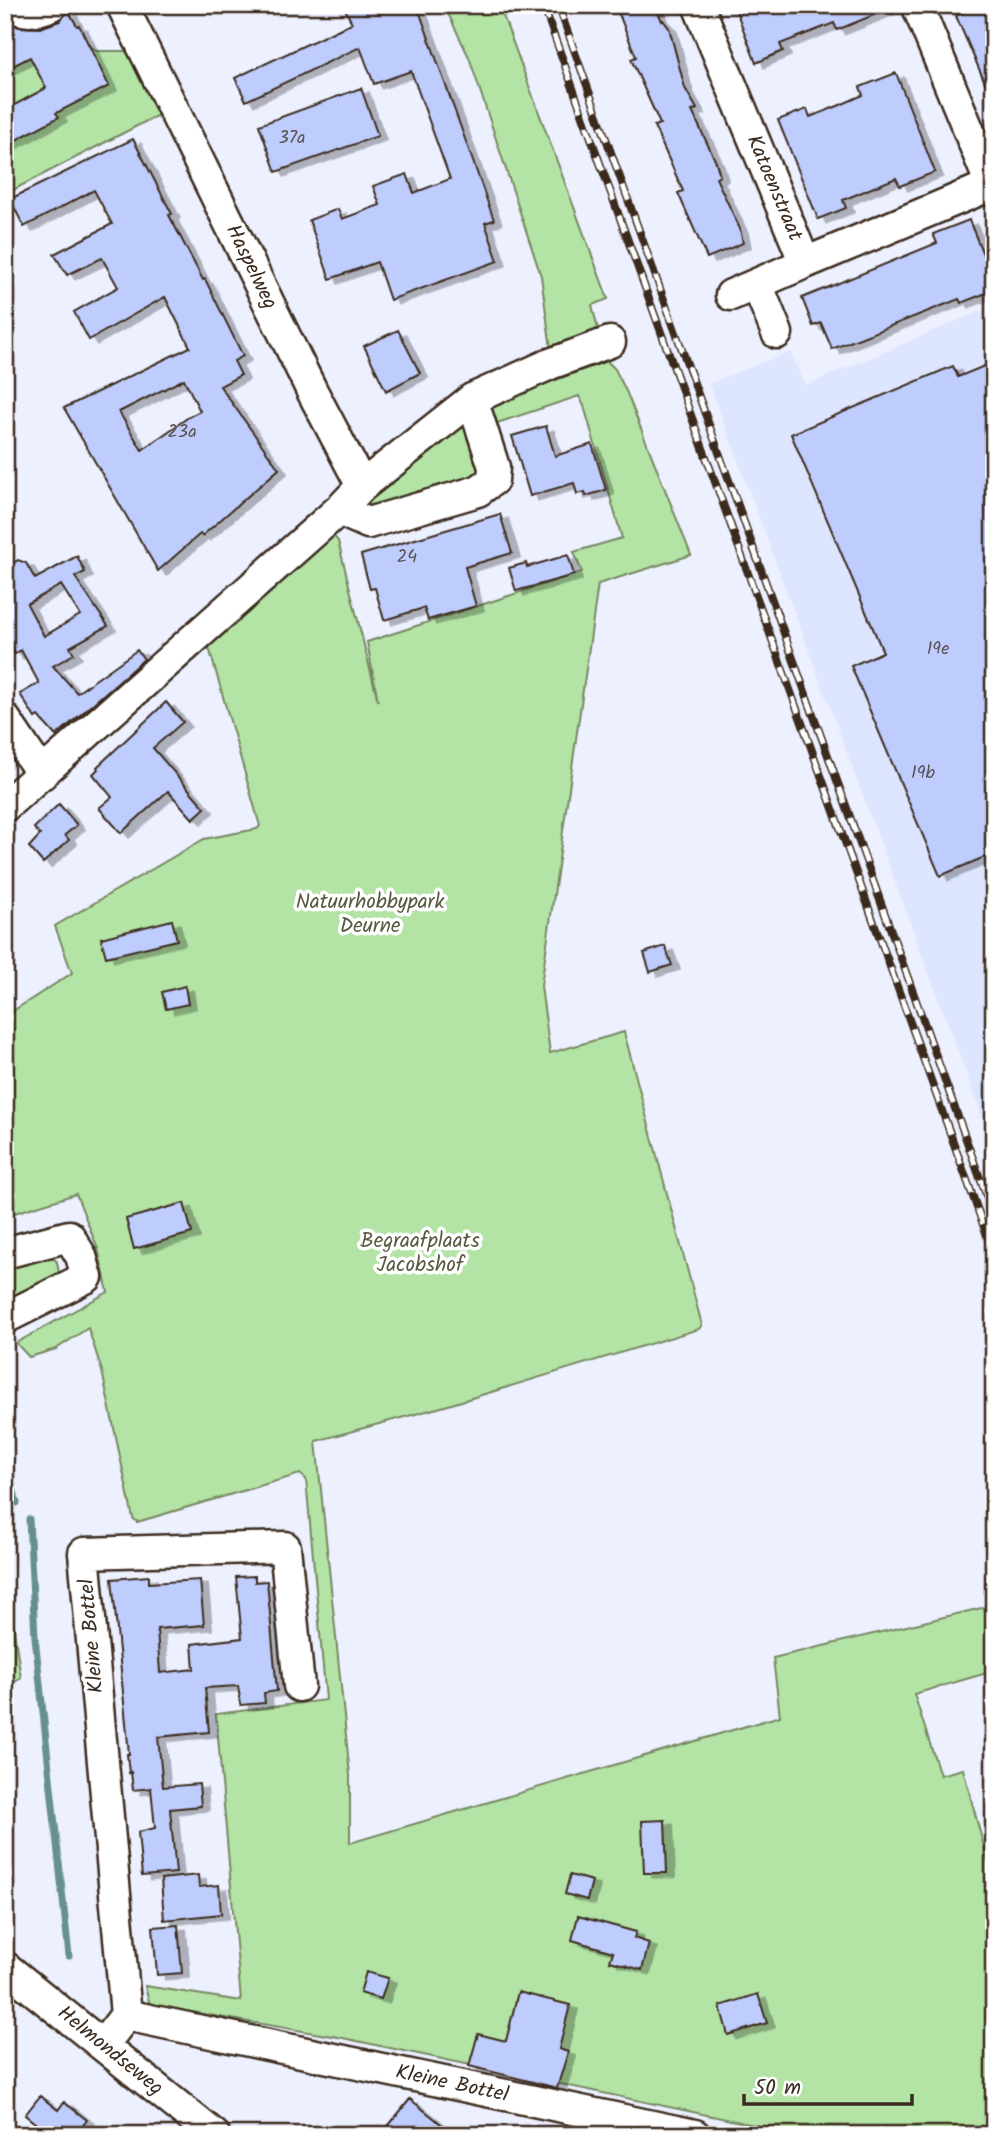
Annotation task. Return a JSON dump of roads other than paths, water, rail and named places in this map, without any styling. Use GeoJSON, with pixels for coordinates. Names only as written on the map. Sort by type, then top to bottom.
{"type":"FeatureCollection","features":[{"type":"Feature","properties":{"kind":"street"},"geometry":{"type":"LineString","coordinates":[[13,5],[18,9],[38,11],[52,5]]}},
{"type":"Feature","properties":{"kind":"street","name":"Haspelweg"},"geometry":{"type":"LineString","coordinates":[[122,5],[313,393],[362,486]]}},
{"type":"Feature","properties":{"kind":"street","name":"Katoenstraat"},"geometry":{"type":"LineString","coordinates":[[698,5],[805,263],[992,188],[917,5]]}},
{"type":"Feature","properties":{"kind":"street"},"geometry":{"type":"LineString","coordinates":[[777,333],[744,289],[805,263]]}},
{"type":"Feature","properties":{"kind":"street"},"geometry":{"type":"LineString","coordinates":[[5,806],[341,508],[362,486],[472,399],[550,364],[610,342]]}},
{"type":"Feature","properties":{"kind":"street"},"geometry":{"type":"LineString","coordinates":[[341,508],[368,523],[478,491],[493,480],[494,467],[472,399]]}},
{"type":"Feature","properties":{"kind":"street"},"geometry":{"type":"LineString","coordinates":[[5,719],[41,774]]}},
{"type":"Feature","properties":{"kind":"street"},"geometry":{"type":"LineString","coordinates":[[5,1254],[69,1236],[81,1256],[87,1276],[5,1318]]}},
{"type":"Feature","properties":{"kind":"street","name":"Kleine Bottel"},"geometry":{"type":"LineString","coordinates":[[299,1686],[285,1547],[84,1553],[126,2015],[695,2135]]}},
{"type":"Feature","properties":{"kind":"street","name":"Helmondseweg"},"geometry":{"type":"LineString","coordinates":[[8,1973],[103,2045],[214,2135]]}},
{"type":"Feature","properties":{"kind":"street"},"geometry":{"type":"LineString","coordinates":[[103,2045],[126,2015]]}},
{"type":"Feature","properties":{"kind":"waterway"},"geometry":{"type":"LineString","coordinates":[[5,1460],[17,1503]]}},
{"type":"Feature","properties":{"kind":"waterway"},"geometry":{"type":"LineString","coordinates":[[29,1519],[35,1637],[69,1956]]}},
{"type":"Feature","properties":{"kind":"railway"},"geometry":{"type":"LineString","coordinates":[[543,5],[994,1255]]}},
{"type":"Feature","properties":{"kind":"railway"},"geometry":{"type":"LineString","coordinates":[[558,5],[994,1217]]}},
{"type":"Feature","properties":{"kind":"park label","name":"Natuurhobbypark Deurne"},"geometry":{"type":"Point","coordinates":[370,914]}},
{"type":"Feature","properties":{"kind":"park label","name":"Begraafplaats Jacobshof"},"geometry":{"type":"Point","coordinates":[420,1253]}}]}
